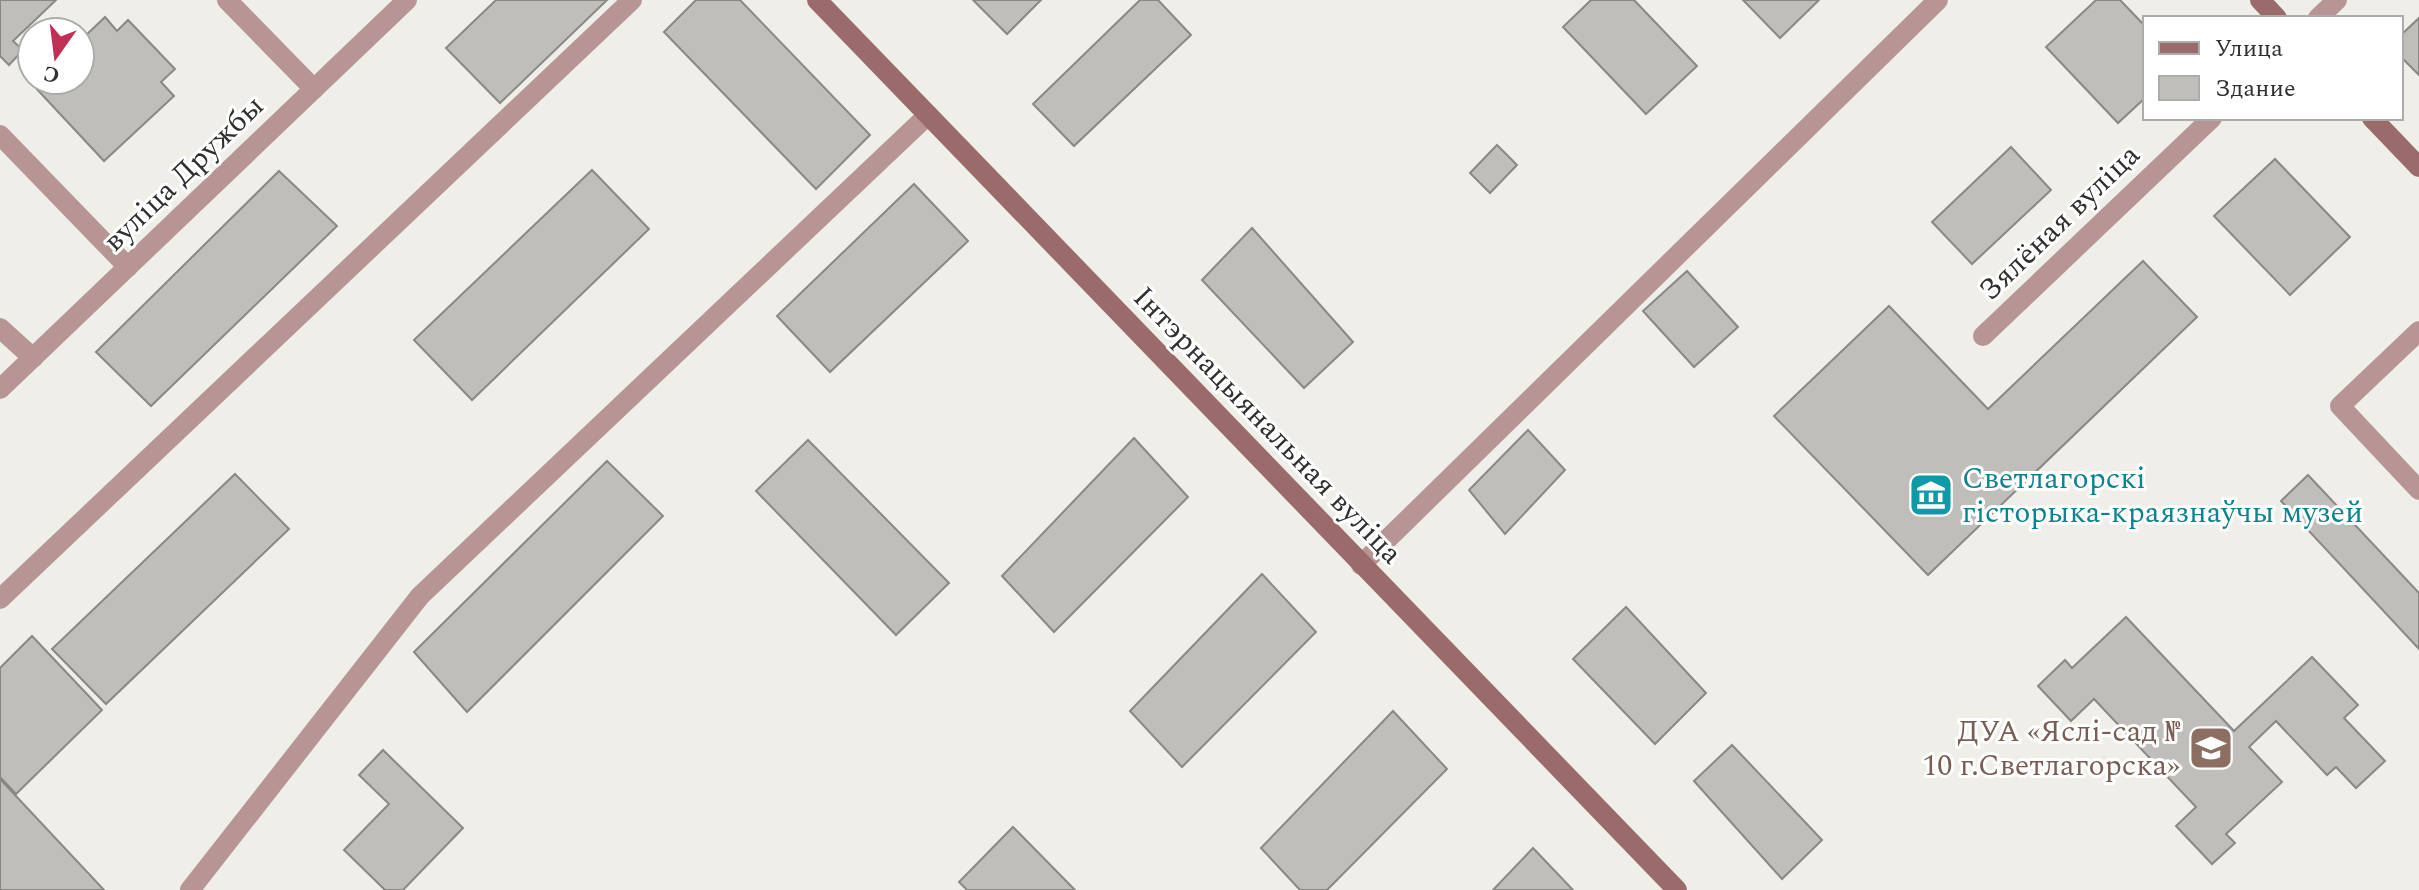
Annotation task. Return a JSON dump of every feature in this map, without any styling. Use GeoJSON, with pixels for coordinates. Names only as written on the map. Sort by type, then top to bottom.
{"type":"FeatureCollection","features":[{"type":"Feature","properties":{"kind":"street"},"geometry":{"type":"LineString","coordinates":[[227,0],[314,89]]}},
{"type":"Feature","properties":{"kind":"street","name":"вуліца Дружбы"},"geometry":{"type":"LineString","coordinates":[[0,389],[407,0]]}},
{"type":"Feature","properties":{"kind":"street"},"geometry":{"type":"LineString","coordinates":[[0,599],[632,0]]}},
{"type":"Feature","properties":{"kind":"street","name":"Інтэрнацыянальная вуліца"},"geometry":{"type":"LineString","coordinates":[[817,0],[1677,890]]}},
{"type":"Feature","properties":{"kind":"street"},"geometry":{"type":"LineString","coordinates":[[1361,565],[1938,0]]}},
{"type":"Feature","properties":{"kind":"street"},"geometry":{"type":"LineString","coordinates":[[2260,0],[2275,16]]}},
{"type":"Feature","properties":{"kind":"street"},"geometry":{"type":"LineString","coordinates":[[2320,16],[2337,0]]}},
{"type":"Feature","properties":{"kind":"street"},"geometry":{"type":"LineString","coordinates":[[190,890],[420,596],[928,115]]}},
{"type":"Feature","properties":{"kind":"street","name":"Зялёная вуліца"},"geometry":{"type":"LineString","coordinates":[[1983,336],[2210,120]]}},
{"type":"Feature","properties":{"kind":"street"},"geometry":{"type":"LineString","coordinates":[[2374,120],[2419,167]]}},
{"type":"Feature","properties":{"kind":"street"},"geometry":{"type":"LineString","coordinates":[[0,135],[128,267]]}},
{"type":"Feature","properties":{"kind":"street"},"geometry":{"type":"LineString","coordinates":[[0,328],[33,358]]}},
{"type":"Feature","properties":{"kind":"street"},"geometry":{"type":"LineString","coordinates":[[2419,331],[2340,406],[2419,490]]}},
{"type":"Feature","properties":{"kind":"building"},"geometry":{"type":"Polygon","coordinates":[[[0,0],[56,0],[39,16],[16,16],[16,38],[13,41],[16,44],[16,58],[9,65],[0,56],[0,0]]]}},
{"type":"Feature","properties":{"kind":"building"},"geometry":{"type":"Polygon","coordinates":[[[496,0],[607,0],[500,103],[446,48],[496,0]]]}},
{"type":"Feature","properties":{"kind":"building"},"geometry":{"type":"Polygon","coordinates":[[[696,0],[740,0],[870,135],[816,189],[664,32],[696,0]]]}},
{"type":"Feature","properties":{"kind":"building"},"geometry":{"type":"Polygon","coordinates":[[[973,0],[1041,0],[1007,34],[973,0]]]}},
{"type":"Feature","properties":{"kind":"building"},"geometry":{"type":"Polygon","coordinates":[[[1140,0],[1158,0],[1191,35],[1074,146],[1033,104],[1140,0]]]}},
{"type":"Feature","properties":{"kind":"building"},"geometry":{"type":"Polygon","coordinates":[[[1591,0],[1634,0],[1697,66],[1646,114],[1563,27],[1591,0]]]}},
{"type":"Feature","properties":{"kind":"building"},"geometry":{"type":"Polygon","coordinates":[[[1743,0],[1819,0],[1780,38],[1743,0]]]}},
{"type":"Feature","properties":{"kind":"building"},"geometry":{"type":"Polygon","coordinates":[[[2096,0],[2120,0],[2143,24],[2143,100],[2118,123],[2046,47],[2096,0]]]}},
{"type":"Feature","properties":{"kind":"building"},"geometry":{"type":"Polygon","coordinates":[[[105,17],[117,31],[128,20],[175,69],[161,82],[174,96],[104,161],[43,96],[96,96],[96,26],[105,17]]]}},
{"type":"Feature","properties":{"kind":"building"},"geometry":{"type":"Polygon","coordinates":[[[2419,18],[2419,75],[2403,59],[2403,33],[2419,18]]]}},
{"type":"Feature","properties":{"kind":"building"},"geometry":{"type":"Polygon","coordinates":[[[1497,145],[1517,165],[1490,193],[1470,173],[1497,145]]]}},
{"type":"Feature","properties":{"kind":"building"},"geometry":{"type":"Polygon","coordinates":[[[2011,147],[2051,190],[1972,264],[1932,222],[2011,147]]]}},
{"type":"Feature","properties":{"kind":"building"},"geometry":{"type":"Polygon","coordinates":[[[2275,159],[2350,237],[2290,295],[2214,216],[2275,159]]]}},
{"type":"Feature","properties":{"kind":"building"},"geometry":{"type":"Polygon","coordinates":[[[592,170],[649,229],[472,400],[414,340],[592,170]]]}},
{"type":"Feature","properties":{"kind":"building"},"geometry":{"type":"Polygon","coordinates":[[[279,171],[337,226],[151,406],[96,352],[279,171]]]}},
{"type":"Feature","properties":{"kind":"building"},"geometry":{"type":"Polygon","coordinates":[[[914,184],[968,241],[830,372],[777,316],[914,184]]]}},
{"type":"Feature","properties":{"kind":"building"},"geometry":{"type":"Polygon","coordinates":[[[1252,228],[1353,342],[1304,388],[1202,280],[1252,228]]]}},
{"type":"Feature","properties":{"kind":"building","name":"Светлагорскі гісторыка-краязнаўчы музей"},"geometry":{"type":"Polygon","coordinates":[[[2143,261],[2197,317],[1928,575],[1774,416],[1889,306],[1988,409],[2143,261]]]}},
{"type":"Feature","properties":{"kind":"building"},"geometry":{"type":"Polygon","coordinates":[[[1687,271],[1738,327],[1694,367],[1643,311],[1687,271]]]}},
{"type":"Feature","properties":{"kind":"building"},"geometry":{"type":"Polygon","coordinates":[[[1528,430],[1565,470],[1505,534],[1469,490],[1528,430]]]}},
{"type":"Feature","properties":{"kind":"building"},"geometry":{"type":"Polygon","coordinates":[[[1134,438],[1188,497],[1054,632],[1002,576],[1134,438]]]}},
{"type":"Feature","properties":{"kind":"building"},"geometry":{"type":"Polygon","coordinates":[[[808,440],[949,583],[896,635],[756,491],[808,440]]]}},
{"type":"Feature","properties":{"kind":"building"},"geometry":{"type":"Polygon","coordinates":[[[607,461],[663,516],[467,712],[414,652],[607,461]]]}},
{"type":"Feature","properties":{"kind":"building"},"geometry":{"type":"Polygon","coordinates":[[[235,474],[289,529],[106,704],[52,649],[235,474]]]}},
{"type":"Feature","properties":{"kind":"building"},"geometry":{"type":"Polygon","coordinates":[[[2308,475],[2419,593],[2419,649],[2281,501],[2308,475]]]}},
{"type":"Feature","properties":{"kind":"building"},"geometry":{"type":"Polygon","coordinates":[[[1262,574],[1316,632],[1182,767],[1130,711],[1262,574]]]}},
{"type":"Feature","properties":{"kind":"building"},"geometry":{"type":"Polygon","coordinates":[[[1626,607],[1706,693],[1655,744],[1573,659],[1626,607]]]}},
{"type":"Feature","properties":{"kind":"building"},"geometry":{"type":"Polygon","coordinates":[[[2126,617],[2234,731],[2312,657],[2358,705],[2344,718],[2385,761],[2356,788],[2336,767],[2327,775],[2276,721],[2249,747],[2282,782],[2226,834],[2235,843],[2212,864],[2176,826],[2196,807],[2094,699],[2071,721],[2038,686],[2065,660],[2072,668],[2126,617]]]}},
{"type":"Feature","properties":{"kind":"building"},"geometry":{"type":"Polygon","coordinates":[[[32,636],[102,710],[16,794],[0,777],[0,668],[32,636]]]}},
{"type":"Feature","properties":{"kind":"building"},"geometry":{"type":"Polygon","coordinates":[[[1393,711],[1447,769],[1327,890],[1300,890],[1261,848],[1393,711]]]}},
{"type":"Feature","properties":{"kind":"building"},"geometry":{"type":"Polygon","coordinates":[[[1732,745],[1822,840],[1782,879],[1694,781],[1732,745]]]}},
{"type":"Feature","properties":{"kind":"building"},"geometry":{"type":"Polygon","coordinates":[[[383,750],[463,828],[403,890],[385,890],[344,850],[389,804],[359,775],[383,750]]]}},
{"type":"Feature","properties":{"kind":"building"},"geometry":{"type":"Polygon","coordinates":[[[0,779],[104,890],[0,890],[0,779]]]}},
{"type":"Feature","properties":{"kind":"building"},"geometry":{"type":"Polygon","coordinates":[[[1013,827],[1075,890],[967,890],[959,882],[1013,827]]]}},
{"type":"Feature","properties":{"kind":"building"},"geometry":{"type":"Polygon","coordinates":[[[1533,848],[1573,890],[1493,890],[1533,848]]]}},
{"type":"Feature","properties":{"kind":"place","name":"Светлагорскі гісторыка-краязнаўчы музей"},"geometry":{"type":"Point","coordinates":[1931,495]}},
{"type":"Feature","properties":{"kind":"place","name":"ДУА «Яслі-сад № 10 г.Светлагорска»"},"geometry":{"type":"Point","coordinates":[2211,748]}}]}
